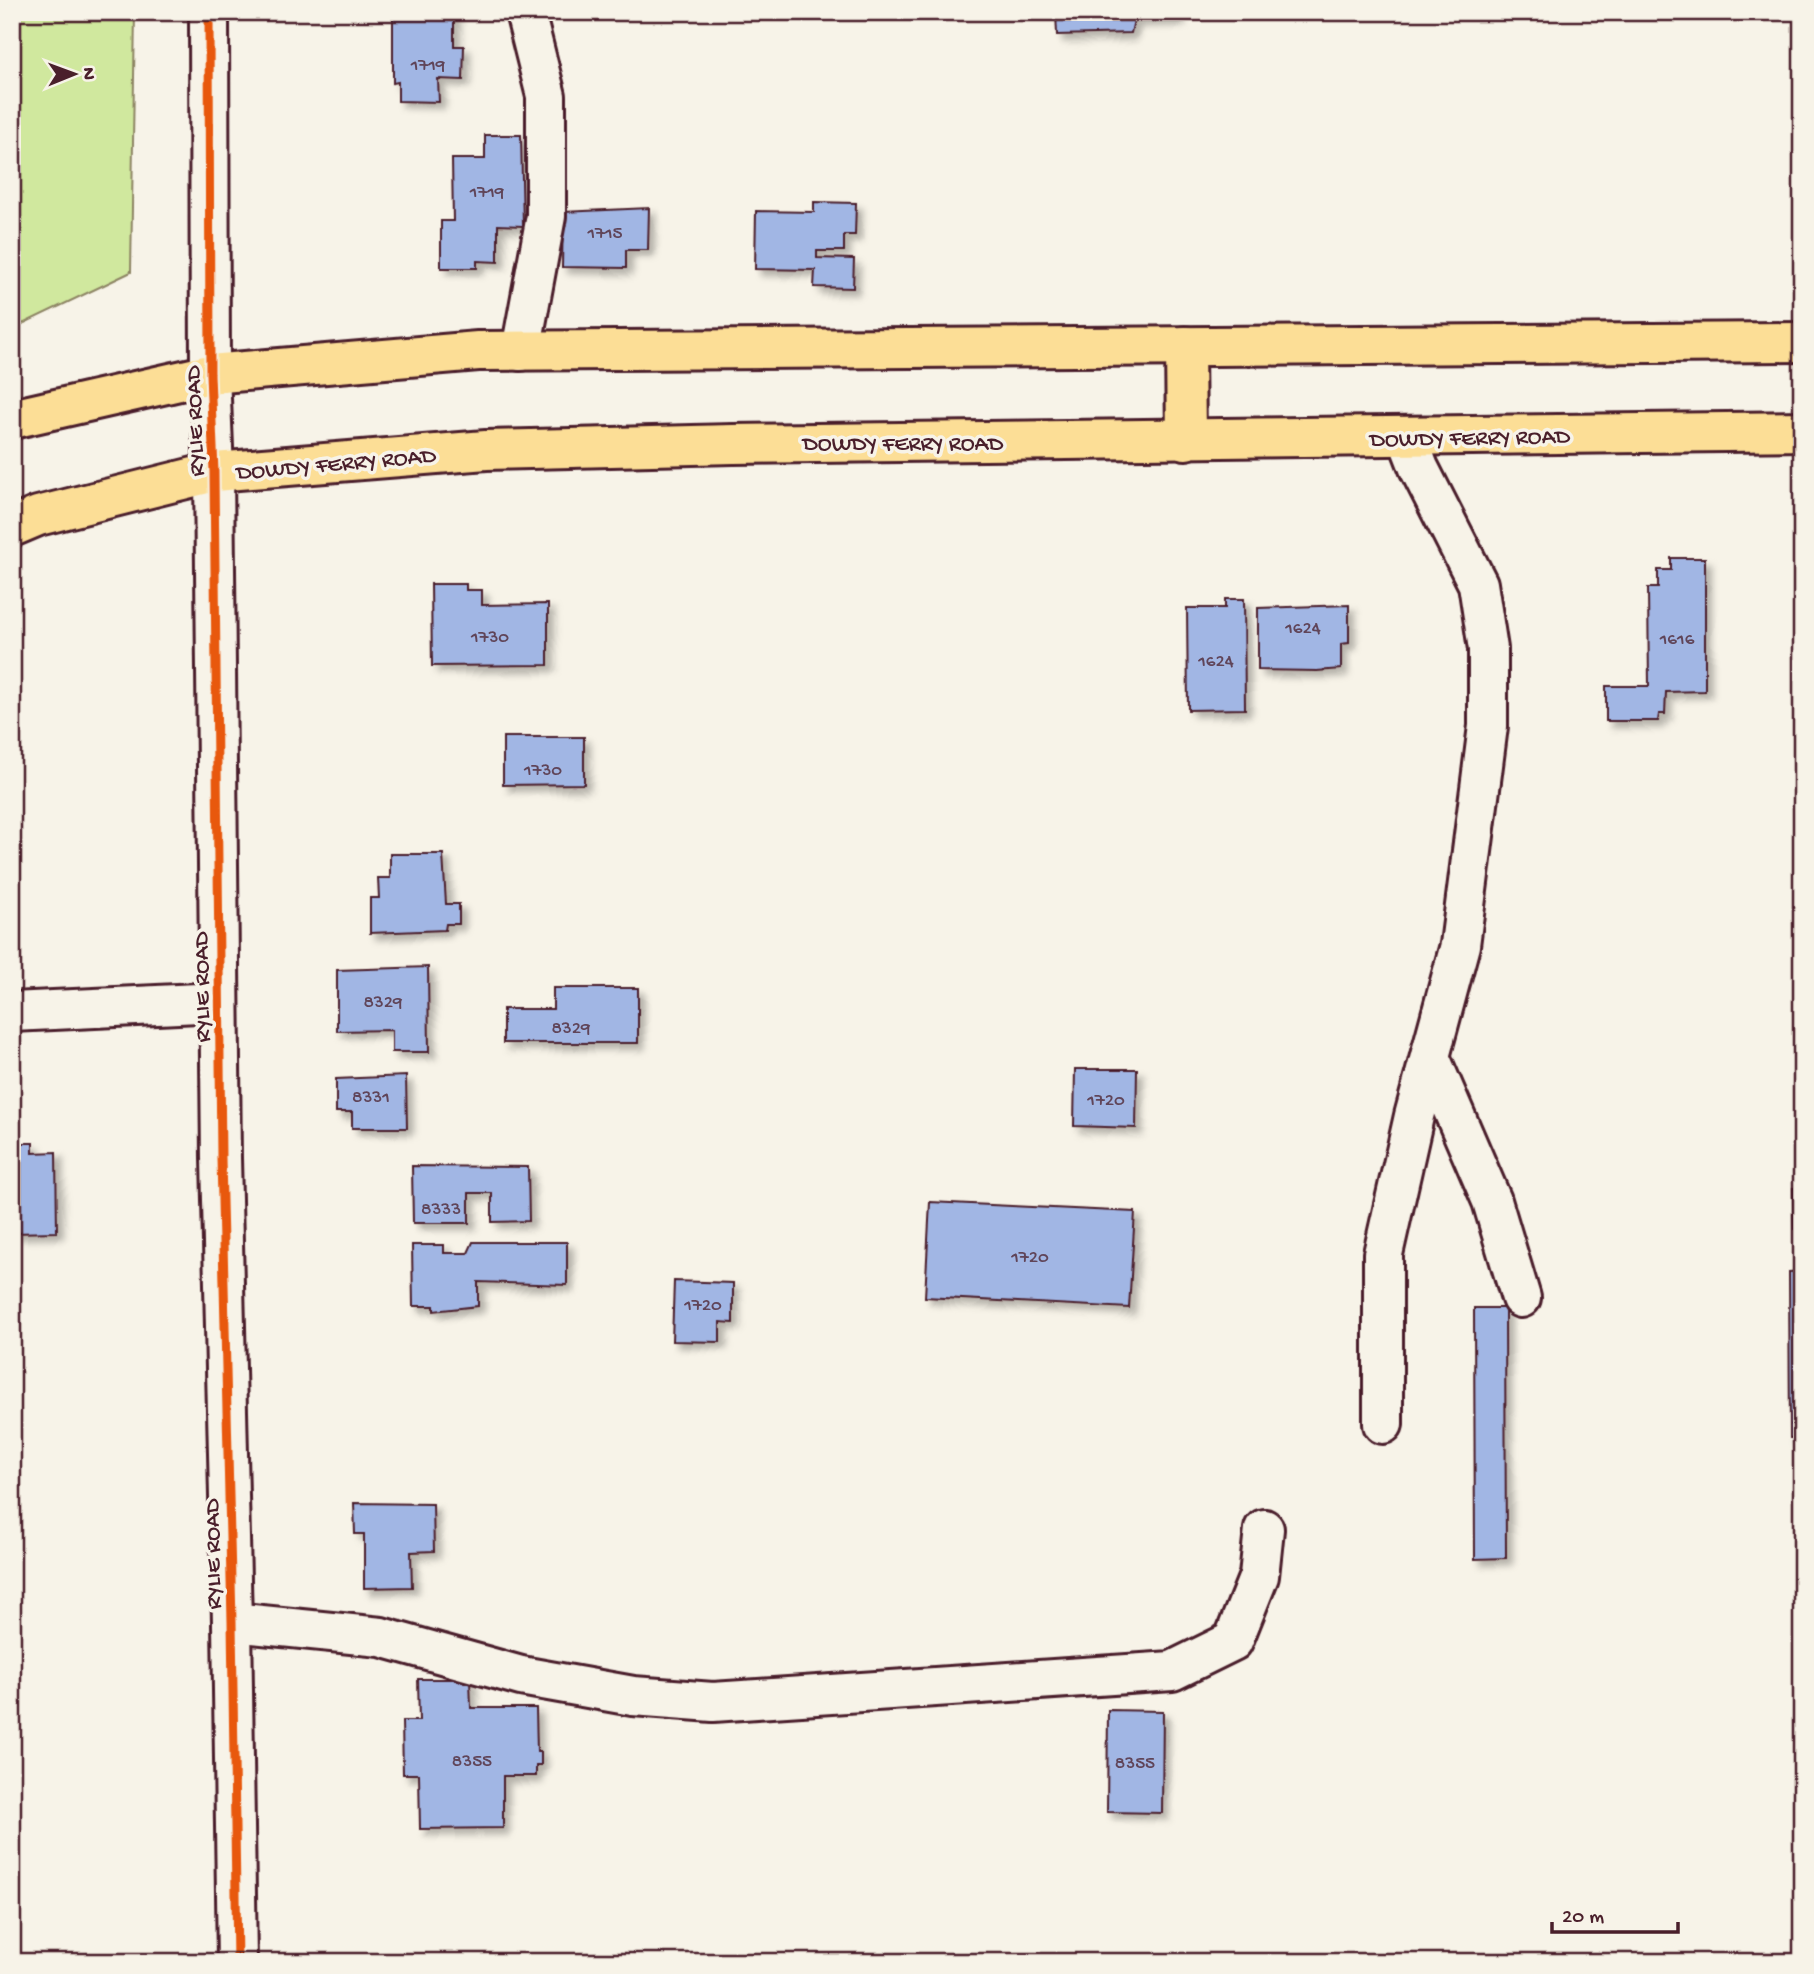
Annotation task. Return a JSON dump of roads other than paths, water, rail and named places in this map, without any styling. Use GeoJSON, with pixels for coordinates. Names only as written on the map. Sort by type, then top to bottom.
{"type":"FeatureCollection","features":[{"type":"Feature","properties":{"kind":"main road"},"geometry":{"type":"LineString","coordinates":[[12,419],[210,374],[478,351],[1802,342]]}},
{"type":"Feature","properties":{"kind":"main road"},"geometry":{"type":"LineString","coordinates":[[1185,346],[1186,440]]}},
{"type":"Feature","properties":{"kind":"main road","name":"DOWDY FERRY ROAD"},"geometry":{"type":"LineString","coordinates":[[12,527],[38,516],[214,472],[486,450],[733,444],[1802,431]]}},
{"type":"Feature","properties":{"kind":"street","name":"RYLIE ROAD"},"geometry":{"type":"LineString","coordinates":[[209,12],[210,374],[214,472],[221,1158],[237,1962]]}},
{"type":"Feature","properties":{"kind":"street"},"geometry":{"type":"LineString","coordinates":[[522,351],[547,216],[547,96],[525,12]]}},
{"type":"Feature","properties":{"kind":"street"},"geometry":{"type":"LineString","coordinates":[[1383,1424],[1383,1254],[1414,1116],[1460,945],[1488,726],[1488,649],[1478,584],[1419,468],[1407,437]]}},
{"type":"Feature","properties":{"kind":"street"},"geometry":{"type":"LineString","coordinates":[[12,1012],[219,1002]]}},
{"type":"Feature","properties":{"kind":"street"},"geometry":{"type":"LineString","coordinates":[[1430,1057],[1492,1201],[1521,1298]]}},
{"type":"Feature","properties":{"kind":"street"},"geometry":{"type":"LineString","coordinates":[[232,1622],[381,1637],[522,1676],[633,1696],[713,1702],[1172,1671],[1233,1641],[1259,1576],[1264,1529]]}}]}
